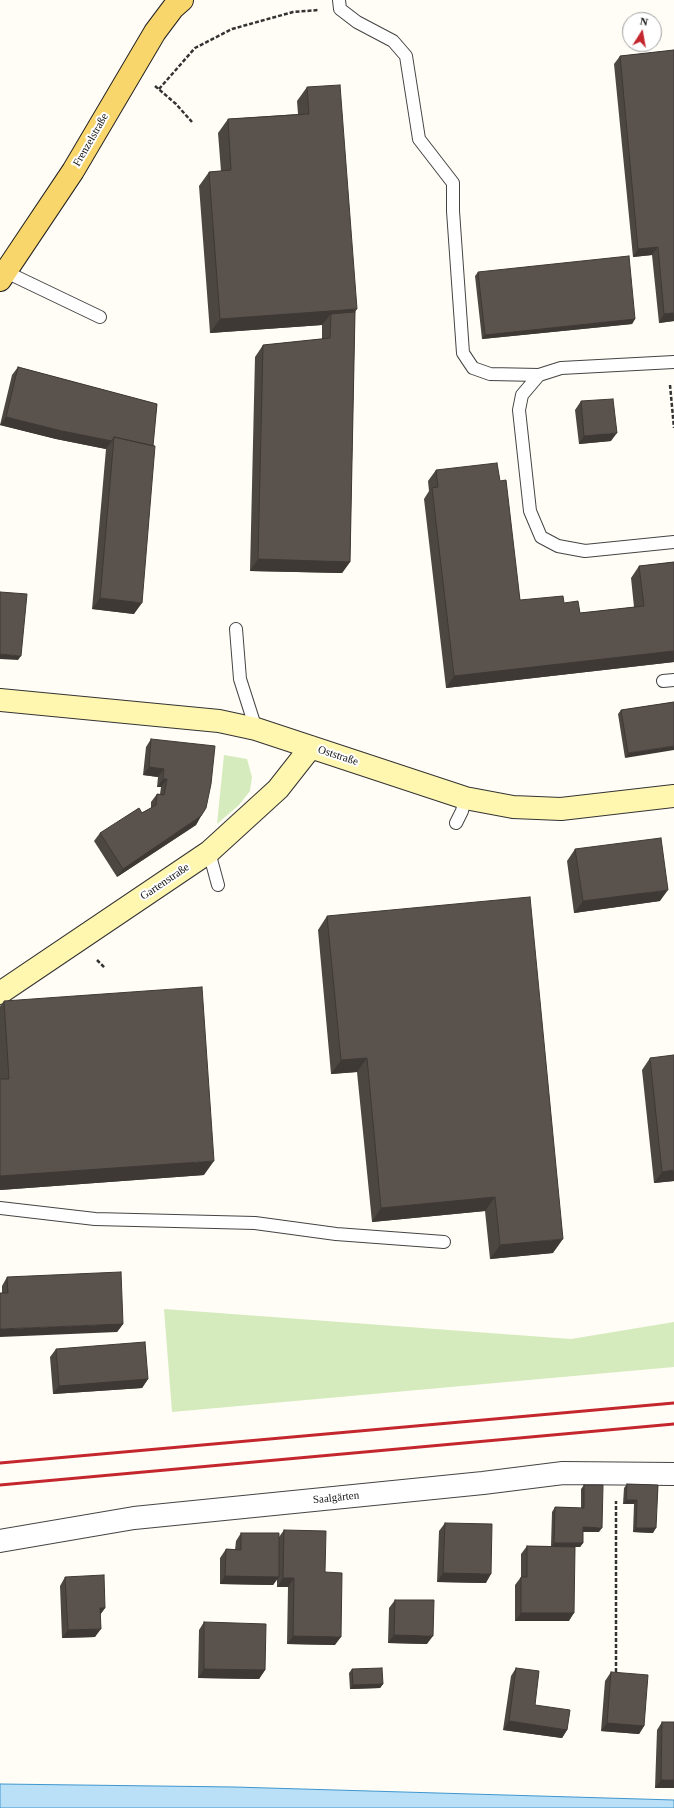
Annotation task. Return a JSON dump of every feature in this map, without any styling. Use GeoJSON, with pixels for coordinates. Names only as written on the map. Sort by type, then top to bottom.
{"type":"FeatureCollection","features":[{"type":"Feature","properties":{"kind":"main road","name":"Frenzelstraße"},"geometry":{"type":"LineString","coordinates":[[3,276],[73,171],[155,32],[173,8],[182,0]]}},
{"type":"Feature","properties":{"kind":"main road","name":"Oststraße"},"geometry":{"type":"LineString","coordinates":[[0,700],[219,721],[256,729],[464,798],[513,807],[561,809],[674,796]]}},
{"type":"Feature","properties":{"kind":"main road","name":"Gartenstraße"},"geometry":{"type":"LineString","coordinates":[[0,993],[209,852],[278,789],[311,747]]}},
{"type":"Feature","properties":{"kind":"street","name":"Saalgärten"},"geometry":{"type":"LineString","coordinates":[[0,1541],[134,1518],[483,1483],[563,1473],[674,1474]]}},
{"type":"Feature","properties":{"kind":"lane"},"geometry":{"type":"LineString","coordinates":[[340,4],[357,22],[393,41],[406,56],[410,90],[419,139],[453,183],[453,211],[463,353],[473,368],[490,374],[539,375],[561,368],[671,362]]}},
{"type":"Feature","properties":{"kind":"lane"},"geometry":{"type":"LineString","coordinates":[[3,276],[100,317]]}},
{"type":"Feature","properties":{"kind":"lane"},"geometry":{"type":"LineString","coordinates":[[539,375],[522,395],[519,410],[530,511],[541,537],[558,546],[586,551],[674,542]]}},
{"type":"Feature","properties":{"kind":"lane"},"geometry":{"type":"LineString","coordinates":[[236,629],[240,679],[256,729]]}},
{"type":"Feature","properties":{"kind":"lane"},"geometry":{"type":"LineString","coordinates":[[456,822],[462,811],[464,798]]}},
{"type":"Feature","properties":{"kind":"lane"},"geometry":{"type":"LineString","coordinates":[[209,852],[218,885]]}},
{"type":"Feature","properties":{"kind":"lane"},"geometry":{"type":"LineString","coordinates":[[0,1208],[95,1218],[255,1224],[336,1234],[444,1242]]}},
{"type":"Feature","properties":{"kind":"path"},"geometry":{"type":"LineString","coordinates":[[192,122],[160,89],[195,48],[232,29],[285,14],[340,4]]}},
{"type":"Feature","properties":{"kind":"path"},"geometry":{"type":"LineString","coordinates":[[671,362],[674,428]]}},
{"type":"Feature","properties":{"kind":"path"},"geometry":{"type":"LineString","coordinates":[[616,1473],[616,1672]]}},
{"type":"Feature","properties":{"kind":"green space"},"geometry":{"type":"Polygon","coordinates":[[[224,755],[247,759],[252,777],[250,791],[239,805],[217,824],[224,755]]]}},
{"type":"Feature","properties":{"kind":"green space"},"geometry":{"type":"Polygon","coordinates":[[[164,1309],[571,1339],[674,1322],[674,1367],[172,1412],[164,1309]]]}},
{"type":"Feature","properties":{"kind":"water"},"geometry":{"type":"Polygon","coordinates":[[[0,1784],[234,1787],[674,1800],[674,1808],[0,1808],[0,1784]]]}},
{"type":"Feature","properties":{"kind":"building"},"geometry":{"type":"Polygon","coordinates":[[[674,50],[674,313],[664,314],[658,247],[638,249],[620,56],[674,50]]]}},
{"type":"Feature","properties":{"kind":"building"},"geometry":{"type":"Polygon","coordinates":[[[340,85],[357,309],[220,319],[209,172],[231,170],[228,119],[309,114],[307,87],[340,85]]]}},
{"type":"Feature","properties":{"kind":"building"},"geometry":{"type":"Polygon","coordinates":[[[629,256],[635,319],[485,335],[478,272],[629,256]]]}},
{"type":"Feature","properties":{"kind":"building"},"geometry":{"type":"Polygon","coordinates":[[[355,312],[350,562],[258,559],[263,345],[330,338],[331,314],[355,312]]]}},
{"type":"Feature","properties":{"kind":"building"},"geometry":{"type":"Polygon","coordinates":[[[18,367],[157,404],[153,446],[114,437],[112,441],[62,431],[6,417],[18,367]]]}},
{"type":"Feature","properties":{"kind":"building"},"geometry":{"type":"Polygon","coordinates":[[[613,399],[617,433],[584,436],[581,401],[613,399]]]}},
{"type":"Feature","properties":{"kind":"building"},"geometry":{"type":"Polygon","coordinates":[[[114,437],[155,446],[142,603],[100,598],[114,437]]]}},
{"type":"Feature","properties":{"kind":"building"},"geometry":{"type":"Polygon","coordinates":[[[497,463],[500,481],[506,480],[520,600],[563,596],[564,603],[578,601],[580,613],[644,606],[639,566],[674,562],[674,651],[454,676],[432,488],[438,487],[436,470],[497,463]]]}},
{"type":"Feature","properties":{"kind":"building"},"geometry":{"type":"Polygon","coordinates":[[[0,592],[27,594],[21,656],[0,654],[0,592]]]}},
{"type":"Feature","properties":{"kind":"building"},"geometry":{"type":"Polygon","coordinates":[[[674,702],[674,746],[628,753],[621,710],[674,702]]]}},
{"type":"Feature","properties":{"kind":"building"},"geometry":{"type":"Polygon","coordinates":[[[151,739],[215,746],[211,784],[206,808],[201,816],[123,869],[100,833],[139,808],[142,813],[156,805],[157,794],[164,795],[167,779],[163,779],[164,769],[149,767],[151,739]]]}},
{"type":"Feature","properties":{"kind":"building"},"geometry":{"type":"Polygon","coordinates":[[[661,838],[668,890],[583,901],[575,849],[661,838]]]}},
{"type":"Feature","properties":{"kind":"building"},"geometry":{"type":"Polygon","coordinates":[[[530,897],[563,1239],[500,1245],[495,1197],[381,1208],[367,1058],[341,1060],[327,916],[530,897]]]}},
{"type":"Feature","properties":{"kind":"building"},"geometry":{"type":"Polygon","coordinates":[[[202,987],[214,1161],[0,1176],[0,1079],[9,1079],[4,1001],[202,987]]]}},
{"type":"Feature","properties":{"kind":"building"},"geometry":{"type":"Polygon","coordinates":[[[674,1055],[674,1170],[662,1172],[650,1058],[674,1055]]]}},
{"type":"Feature","properties":{"kind":"building"},"geometry":{"type":"Polygon","coordinates":[[[121,1272],[123,1324],[0,1329],[0,1293],[8,1293],[7,1277],[121,1272]]]}},
{"type":"Feature","properties":{"kind":"building"},"geometry":{"type":"Polygon","coordinates":[[[145,1342],[148,1379],[59,1386],[56,1349],[145,1342]]]}},
{"type":"Feature","properties":{"kind":"building"},"geometry":{"type":"Polygon","coordinates":[[[627,1484],[658,1485],[656,1528],[636,1528],[637,1500],[626,1500],[627,1484]]]}},
{"type":"Feature","properties":{"kind":"building"},"geometry":{"type":"Polygon","coordinates":[[[584,1485],[603,1485],[602,1528],[583,1527],[583,1543],[554,1543],[555,1507],[584,1508],[584,1485]]]}},
{"type":"Feature","properties":{"kind":"building"},"geometry":{"type":"Polygon","coordinates":[[[445,1523],[492,1524],[491,1574],[443,1573],[445,1523]]]}},
{"type":"Feature","properties":{"kind":"building"},"geometry":{"type":"Polygon","coordinates":[[[284,1530],[326,1531],[325,1572],[342,1573],[341,1637],[293,1636],[294,1578],[283,1578],[284,1530]]]}},
{"type":"Feature","properties":{"kind":"building"},"geometry":{"type":"Polygon","coordinates":[[[241,1533],[279,1533],[279,1577],[225,1576],[226,1549],[241,1550],[241,1533]]]}},
{"type":"Feature","properties":{"kind":"building"},"geometry":{"type":"Polygon","coordinates":[[[527,1546],[575,1547],[574,1613],[521,1613],[521,1577],[527,1577],[527,1546]]]}},
{"type":"Feature","properties":{"kind":"building"},"geometry":{"type":"Polygon","coordinates":[[[104,1575],[105,1608],[100,1608],[101,1629],[68,1630],[65,1577],[104,1575]]]}},
{"type":"Feature","properties":{"kind":"building"},"geometry":{"type":"Polygon","coordinates":[[[395,1600],[434,1600],[433,1636],[394,1635],[395,1600]]]}},
{"type":"Feature","properties":{"kind":"building"},"geometry":{"type":"Polygon","coordinates":[[[204,1622],[266,1624],[265,1670],[204,1669],[204,1622]]]}},
{"type":"Feature","properties":{"kind":"building"},"geometry":{"type":"Polygon","coordinates":[[[382,1668],[383,1684],[353,1685],[352,1669],[382,1668]]]}},
{"type":"Feature","properties":{"kind":"building"},"geometry":{"type":"Polygon","coordinates":[[[516,1668],[539,1671],[535,1705],[570,1710],[567,1730],[509,1721],[516,1668]]]}},
{"type":"Feature","properties":{"kind":"building"},"geometry":{"type":"Polygon","coordinates":[[[611,1672],[648,1675],[644,1726],[607,1723],[611,1672]]]}},
{"type":"Feature","properties":{"kind":"building"},"geometry":{"type":"Polygon","coordinates":[[[662,1722],[674,1722],[674,1780],[661,1780],[662,1722]]]}},
{"type":"Feature","properties":{"kind":"railway"},"geometry":{"type":"LineString","coordinates":[[0,1463],[674,1403]]}},
{"type":"Feature","properties":{"kind":"railway"},"geometry":{"type":"LineString","coordinates":[[0,1485],[674,1424]]}}]}
